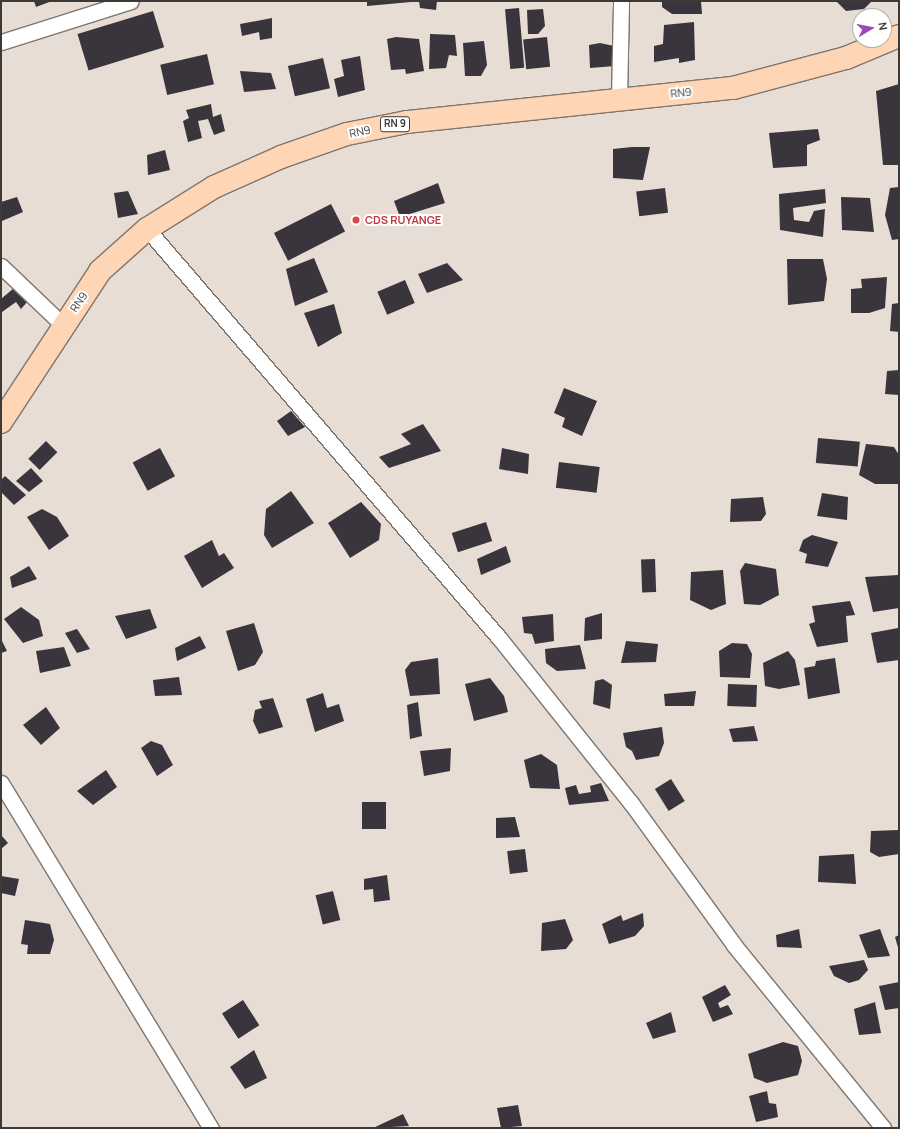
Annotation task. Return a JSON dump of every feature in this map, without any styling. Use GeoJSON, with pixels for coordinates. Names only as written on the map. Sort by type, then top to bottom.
{"type":"FeatureCollection","features":[{"type":"Feature","properties":{"kind":"main road","name":"RN9"},"geometry":{"type":"LineString","coordinates":[[1,422],[63,325],[100,271],[147,229],[214,187],[281,157],[347,134],[407,122],[733,88],[790,75],[899,36]]}},
{"type":"Feature","properties":{"kind":"street"},"geometry":{"type":"LineString","coordinates":[[1,42],[131,1]]}},
{"type":"Feature","properties":{"kind":"street"},"geometry":{"type":"LineString","coordinates":[[619,99],[621,1]]}},
{"type":"Feature","properties":{"kind":"street"},"geometry":{"type":"LineString","coordinates":[[147,229],[500,639],[631,803],[734,945],[883,1128]]}},
{"type":"Feature","properties":{"kind":"street"},"geometry":{"type":"LineString","coordinates":[[1,266],[63,325]]}},
{"type":"Feature","properties":{"kind":"street"},"geometry":{"type":"LineString","coordinates":[[1,783],[211,1128]]}},
{"type":"Feature","properties":{"kind":"building"},"geometry":{"type":"Polygon","coordinates":[[[34,1],[52,1],[36,7],[34,1]]]}},
{"type":"Feature","properties":{"kind":"building"},"geometry":{"type":"Polygon","coordinates":[[[367,1],[410,1],[411,2],[367,6],[367,1]]]}},
{"type":"Feature","properties":{"kind":"building"},"geometry":{"type":"Polygon","coordinates":[[[419,1],[437,1],[436,10],[420,8],[419,1]]]}},
{"type":"Feature","properties":{"kind":"building"},"geometry":{"type":"Polygon","coordinates":[[[662,1],[701,1],[702,14],[672,14],[662,7],[662,1]]]}},
{"type":"Feature","properties":{"kind":"building"},"geometry":{"type":"Polygon","coordinates":[[[836,1],[872,1],[865,8],[852,8],[852,10],[846,11],[836,1]]]}},
{"type":"Feature","properties":{"kind":"building"},"geometry":{"type":"Polygon","coordinates":[[[519,8],[524,68],[510,69],[505,9],[519,8]]]}},
{"type":"Feature","properties":{"kind":"building"},"geometry":{"type":"Polygon","coordinates":[[[543,9],[545,26],[538,34],[528,34],[527,10],[543,9]]]}},
{"type":"Feature","properties":{"kind":"building"},"geometry":{"type":"Polygon","coordinates":[[[153,11],[164,47],[89,70],[77,34],[153,11]]]}},
{"type":"Feature","properties":{"kind":"building"},"geometry":{"type":"Polygon","coordinates":[[[272,18],[272,38],[260,40],[259,32],[242,36],[240,24],[272,18]]]}},
{"type":"Feature","properties":{"kind":"building"},"geometry":{"type":"Polygon","coordinates":[[[694,22],[695,60],[679,63],[679,58],[654,62],[654,46],[663,44],[664,25],[694,22]]]}},
{"type":"Feature","properties":{"kind":"building"},"geometry":{"type":"Polygon","coordinates":[[[430,34],[455,35],[457,56],[449,55],[446,68],[429,69],[430,34]]]}},
{"type":"Feature","properties":{"kind":"building"},"geometry":{"type":"Polygon","coordinates":[[[396,37],[419,39],[424,71],[406,74],[405,69],[391,70],[387,39],[396,37]]]}},
{"type":"Feature","properties":{"kind":"building"},"geometry":{"type":"Polygon","coordinates":[[[547,37],[550,67],[526,69],[523,40],[547,37]]]}},
{"type":"Feature","properties":{"kind":"building"},"geometry":{"type":"Polygon","coordinates":[[[484,41],[487,65],[481,76],[465,76],[463,43],[484,41]]]}},
{"type":"Feature","properties":{"kind":"building"},"geometry":{"type":"Polygon","coordinates":[[[600,43],[614,46],[615,66],[590,68],[589,45],[600,43]]]}},
{"type":"Feature","properties":{"kind":"building"},"geometry":{"type":"Polygon","coordinates":[[[207,54],[214,84],[167,95],[160,65],[207,54]]]}},
{"type":"Feature","properties":{"kind":"building"},"geometry":{"type":"Polygon","coordinates":[[[360,56],[365,90],[338,97],[334,79],[344,76],[341,60],[360,56]]]}},
{"type":"Feature","properties":{"kind":"building"},"geometry":{"type":"Polygon","coordinates":[[[323,58],[330,88],[295,96],[288,66],[323,58]]]}},
{"type":"Feature","properties":{"kind":"building"},"geometry":{"type":"Polygon","coordinates":[[[240,71],[271,73],[276,89],[244,92],[240,71]]]}},
{"type":"Feature","properties":{"kind":"building"},"geometry":{"type":"Polygon","coordinates":[[[899,84],[899,165],[883,165],[876,91],[899,84]]]}},
{"type":"Feature","properties":{"kind":"building"},"geometry":{"type":"Polygon","coordinates":[[[211,104],[213,117],[221,114],[225,131],[214,135],[208,119],[198,121],[202,138],[188,142],[183,121],[189,118],[186,110],[211,104]]]}},
{"type":"Feature","properties":{"kind":"building"},"geometry":{"type":"Polygon","coordinates":[[[818,129],[820,140],[807,145],[807,166],[773,168],[769,133],[818,129]]]}},
{"type":"Feature","properties":{"kind":"building"},"geometry":{"type":"Polygon","coordinates":[[[650,147],[643,180],[613,178],[613,149],[650,147]]]}},
{"type":"Feature","properties":{"kind":"building"},"geometry":{"type":"Polygon","coordinates":[[[165,150],[170,170],[148,175],[147,155],[165,150]]]}},
{"type":"Feature","properties":{"kind":"building"},"geometry":{"type":"Polygon","coordinates":[[[438,183],[445,203],[400,217],[394,201],[438,183]]]}},
{"type":"Feature","properties":{"kind":"building"},"geometry":{"type":"Polygon","coordinates":[[[899,187],[899,239],[892,240],[885,215],[890,188],[899,187]]]}},
{"type":"Feature","properties":{"kind":"building"},"geometry":{"type":"Polygon","coordinates":[[[665,188],[668,213],[639,216],[636,192],[665,188]]]}},
{"type":"Feature","properties":{"kind":"building"},"geometry":{"type":"Polygon","coordinates":[[[825,189],[826,203],[793,208],[794,220],[809,222],[814,211],[825,209],[823,237],[780,230],[779,194],[825,189]]]}},
{"type":"Feature","properties":{"kind":"building"},"geometry":{"type":"Polygon","coordinates":[[[128,191],[138,214],[118,218],[114,193],[128,191]]]}},
{"type":"Feature","properties":{"kind":"building"},"geometry":{"type":"Polygon","coordinates":[[[17,197],[23,212],[2,221],[1,202],[17,197]]]}},
{"type":"Feature","properties":{"kind":"building"},"geometry":{"type":"Polygon","coordinates":[[[841,197],[870,198],[874,232],[842,230],[841,197]]]}},
{"type":"Feature","properties":{"kind":"building"},"geometry":{"type":"Polygon","coordinates":[[[331,204],[345,232],[288,261],[274,233],[331,204]]]}},
{"type":"Feature","properties":{"kind":"building"},"geometry":{"type":"Polygon","coordinates":[[[314,258],[328,292],[295,306],[286,269],[314,258]]]}},
{"type":"Feature","properties":{"kind":"building"},"geometry":{"type":"Polygon","coordinates":[[[787,259],[823,259],[827,279],[824,301],[788,305],[787,259]]]}},
{"type":"Feature","properties":{"kind":"building"},"geometry":{"type":"Polygon","coordinates":[[[447,263],[463,280],[427,293],[418,274],[447,263]]]}},
{"type":"Feature","properties":{"kind":"building"},"geometry":{"type":"Polygon","coordinates":[[[887,277],[885,308],[869,313],[851,313],[851,289],[862,288],[861,279],[887,277]]]}},
{"type":"Feature","properties":{"kind":"building"},"geometry":{"type":"Polygon","coordinates":[[[405,280],[415,303],[387,315],[377,292],[405,280]]]}},
{"type":"Feature","properties":{"kind":"building"},"geometry":{"type":"Polygon","coordinates":[[[14,288],[28,301],[21,309],[16,302],[2,312],[1,299],[14,288]]]}},
{"type":"Feature","properties":{"kind":"building"},"geometry":{"type":"Polygon","coordinates":[[[899,303],[899,332],[890,331],[892,304],[899,303]]]}},
{"type":"Feature","properties":{"kind":"building"},"geometry":{"type":"Polygon","coordinates":[[[334,304],[342,333],[318,347],[304,313],[334,304]]]}},
{"type":"Feature","properties":{"kind":"building"},"geometry":{"type":"Polygon","coordinates":[[[899,370],[899,395],[885,394],[887,371],[899,370]]]}},
{"type":"Feature","properties":{"kind":"building"},"geometry":{"type":"Polygon","coordinates":[[[564,388],[597,401],[582,436],[562,427],[565,418],[554,413],[564,388]]]}},
{"type":"Feature","properties":{"kind":"building"},"geometry":{"type":"Polygon","coordinates":[[[291,411],[305,427],[288,436],[277,421],[291,411]]]}},
{"type":"Feature","properties":{"kind":"building"},"geometry":{"type":"Polygon","coordinates":[[[423,424],[441,451],[389,468],[379,457],[411,444],[401,434],[423,424]]]}},
{"type":"Feature","properties":{"kind":"building"},"geometry":{"type":"Polygon","coordinates":[[[818,438],[860,442],[858,467],[816,463],[818,438]]]}},
{"type":"Feature","properties":{"kind":"building"},"geometry":{"type":"Polygon","coordinates":[[[46,441],[57,452],[40,470],[28,459],[46,441]]]}},
{"type":"Feature","properties":{"kind":"building"},"geometry":{"type":"Polygon","coordinates":[[[866,444],[894,447],[899,455],[898,484],[875,484],[859,475],[866,444]]]}},
{"type":"Feature","properties":{"kind":"building"},"geometry":{"type":"Polygon","coordinates":[[[160,448],[175,476],[148,491],[133,463],[160,448]]]}},
{"type":"Feature","properties":{"kind":"building"},"geometry":{"type":"Polygon","coordinates":[[[502,448],[529,454],[528,474],[499,469],[502,448]]]}},
{"type":"Feature","properties":{"kind":"building"},"geometry":{"type":"Polygon","coordinates":[[[559,462],[600,467],[597,493],[556,488],[559,462]]]}},
{"type":"Feature","properties":{"kind":"building"},"geometry":{"type":"Polygon","coordinates":[[[31,468],[43,481],[29,492],[16,481],[31,468]]]}},
{"type":"Feature","properties":{"kind":"building"},"geometry":{"type":"Polygon","coordinates":[[[5,476],[26,495],[14,505],[1,492],[1,480],[5,476]]]}},
{"type":"Feature","properties":{"kind":"building"},"geometry":{"type":"Polygon","coordinates":[[[291,491],[314,523],[272,548],[264,535],[266,509],[291,491]]]}},
{"type":"Feature","properties":{"kind":"building"},"geometry":{"type":"Polygon","coordinates":[[[822,493],[848,497],[847,520],[817,516],[822,493]]]}},
{"type":"Feature","properties":{"kind":"building"},"geometry":{"type":"Polygon","coordinates":[[[763,497],[766,514],[761,521],[730,522],[731,499],[763,497]]]}},
{"type":"Feature","properties":{"kind":"building"},"geometry":{"type":"Polygon","coordinates":[[[361,502],[381,524],[379,540],[350,558],[328,523],[361,502]]]}},
{"type":"Feature","properties":{"kind":"building"},"geometry":{"type":"Polygon","coordinates":[[[42,509],[57,517],[69,536],[49,550],[27,517],[42,509]]]}},
{"type":"Feature","properties":{"kind":"building"},"geometry":{"type":"Polygon","coordinates":[[[486,522],[492,541],[458,552],[452,533],[486,522]]]}},
{"type":"Feature","properties":{"kind":"building"},"geometry":{"type":"Polygon","coordinates":[[[812,535],[838,542],[828,567],[805,563],[807,554],[799,551],[803,540],[812,535]]]}},
{"type":"Feature","properties":{"kind":"building"},"geometry":{"type":"Polygon","coordinates":[[[212,540],[219,556],[224,553],[234,568],[202,588],[184,556],[212,540]]]}},
{"type":"Feature","properties":{"kind":"building"},"geometry":{"type":"Polygon","coordinates":[[[506,546],[511,562],[481,575],[477,559],[506,546]]]}},
{"type":"Feature","properties":{"kind":"building"},"geometry":{"type":"Polygon","coordinates":[[[641,559],[655,559],[656,592],[642,592],[641,559]]]}},
{"type":"Feature","properties":{"kind":"building"},"geometry":{"type":"Polygon","coordinates":[[[745,563],[776,569],[779,595],[760,605],[744,604],[740,571],[745,563]]]}},
{"type":"Feature","properties":{"kind":"building"},"geometry":{"type":"Polygon","coordinates":[[[29,566],[37,579],[12,588],[10,577],[29,566]]]}},
{"type":"Feature","properties":{"kind":"building"},"geometry":{"type":"Polygon","coordinates":[[[723,570],[726,604],[711,610],[690,600],[691,572],[723,570]]]}},
{"type":"Feature","properties":{"kind":"building"},"geometry":{"type":"Polygon","coordinates":[[[898,575],[899,608],[873,612],[865,577],[898,575]]]}},
{"type":"Feature","properties":{"kind":"building"},"geometry":{"type":"Polygon","coordinates":[[[850,601],[855,615],[846,616],[848,642],[817,647],[809,624],[815,622],[812,606],[850,601]]]}},
{"type":"Feature","properties":{"kind":"building"},"geometry":{"type":"Polygon","coordinates":[[[21,607],[39,620],[43,636],[23,643],[4,619],[21,607]]]}},
{"type":"Feature","properties":{"kind":"building"},"geometry":{"type":"Polygon","coordinates":[[[150,609],[157,628],[126,639],[115,616],[150,609]]]}},
{"type":"Feature","properties":{"kind":"building"},"geometry":{"type":"Polygon","coordinates":[[[602,613],[602,639],[584,641],[585,618],[602,613]]]}},
{"type":"Feature","properties":{"kind":"building"},"geometry":{"type":"Polygon","coordinates":[[[553,614],[554,641],[535,644],[532,634],[524,633],[522,617],[553,614]]]}},
{"type":"Feature","properties":{"kind":"building"},"geometry":{"type":"Polygon","coordinates":[[[254,623],[263,652],[255,665],[238,671],[226,631],[254,623]]]}},
{"type":"Feature","properties":{"kind":"building"},"geometry":{"type":"Polygon","coordinates":[[[898,628],[899,660],[877,663],[871,633],[898,628]]]}},
{"type":"Feature","properties":{"kind":"building"},"geometry":{"type":"Polygon","coordinates":[[[77,629],[90,649],[77,653],[65,633],[77,629]]]}},
{"type":"Feature","properties":{"kind":"building"},"geometry":{"type":"Polygon","coordinates":[[[200,636],[206,648],[177,661],[175,648],[200,636]]]}},
{"type":"Feature","properties":{"kind":"building"},"geometry":{"type":"Polygon","coordinates":[[[1,639],[7,651],[1,653],[1,639]]]}},
{"type":"Feature","properties":{"kind":"building"},"geometry":{"type":"Polygon","coordinates":[[[626,641],[658,644],[656,662],[621,663],[626,641]]]}},
{"type":"Feature","properties":{"kind":"building"},"geometry":{"type":"Polygon","coordinates":[[[732,643],[747,644],[752,654],[750,678],[720,677],[719,651],[732,643]]]}},
{"type":"Feature","properties":{"kind":"building"},"geometry":{"type":"Polygon","coordinates":[[[580,645],[586,669],[557,671],[546,663],[545,649],[580,645]]]}},
{"type":"Feature","properties":{"kind":"building"},"geometry":{"type":"Polygon","coordinates":[[[64,647],[71,666],[40,673],[36,651],[64,647]]]}},
{"type":"Feature","properties":{"kind":"building"},"geometry":{"type":"Polygon","coordinates":[[[788,651],[795,660],[800,685],[779,689],[765,686],[763,663],[788,651]]]}},
{"type":"Feature","properties":{"kind":"building"},"geometry":{"type":"Polygon","coordinates":[[[438,658],[440,694],[410,696],[405,670],[411,662],[438,658]]]}},
{"type":"Feature","properties":{"kind":"building"},"geometry":{"type":"Polygon","coordinates":[[[835,658],[840,693],[808,699],[804,668],[815,666],[816,661],[835,658]]]}},
{"type":"Feature","properties":{"kind":"building"},"geometry":{"type":"Polygon","coordinates":[[[179,677],[182,695],[155,696],[153,680],[179,677]]]}},
{"type":"Feature","properties":{"kind":"building"},"geometry":{"type":"Polygon","coordinates":[[[490,678],[504,696],[508,712],[474,721],[465,684],[490,678]]]}},
{"type":"Feature","properties":{"kind":"building"},"geometry":{"type":"Polygon","coordinates":[[[603,679],[612,685],[610,709],[593,704],[595,681],[603,679]]]}},
{"type":"Feature","properties":{"kind":"building"},"geometry":{"type":"Polygon","coordinates":[[[728,684],[757,685],[756,707],[727,706],[728,684]]]}},
{"type":"Feature","properties":{"kind":"building"},"geometry":{"type":"Polygon","coordinates":[[[696,691],[694,706],[665,706],[664,694],[696,691]]]}},
{"type":"Feature","properties":{"kind":"building"},"geometry":{"type":"Polygon","coordinates":[[[323,693],[327,708],[339,704],[344,721],[315,732],[306,699],[323,693]]]}},
{"type":"Feature","properties":{"kind":"building"},"geometry":{"type":"Polygon","coordinates":[[[273,698],[283,727],[259,734],[253,721],[255,710],[262,708],[259,701],[273,698]]]}},
{"type":"Feature","properties":{"kind":"building"},"geometry":{"type":"Polygon","coordinates":[[[418,702],[422,736],[410,739],[407,705],[418,702]]]}},
{"type":"Feature","properties":{"kind":"building"},"geometry":{"type":"Polygon","coordinates":[[[46,707],[60,728],[41,745],[23,725],[46,707]]]}},
{"type":"Feature","properties":{"kind":"building"},"geometry":{"type":"Polygon","coordinates":[[[754,726],[758,741],[733,742],[729,729],[754,726]]]}},
{"type":"Feature","properties":{"kind":"building"},"geometry":{"type":"Polygon","coordinates":[[[662,727],[664,743],[659,756],[636,760],[632,751],[626,747],[623,733],[662,727]]]}},
{"type":"Feature","properties":{"kind":"building"},"geometry":{"type":"Polygon","coordinates":[[[151,741],[162,745],[173,765],[157,776],[141,748],[151,741]]]}},
{"type":"Feature","properties":{"kind":"building"},"geometry":{"type":"Polygon","coordinates":[[[451,748],[450,771],[424,776],[420,751],[451,748]]]}},
{"type":"Feature","properties":{"kind":"building"},"geometry":{"type":"Polygon","coordinates":[[[541,754],[557,765],[560,789],[530,788],[524,760],[541,754]]]}},
{"type":"Feature","properties":{"kind":"building"},"geometry":{"type":"Polygon","coordinates":[[[106,770],[117,787],[93,805],[77,791],[106,770]]]}},
{"type":"Feature","properties":{"kind":"building"},"geometry":{"type":"Polygon","coordinates":[[[671,779],[685,801],[669,811],[655,789],[671,779]]]}},
{"type":"Feature","properties":{"kind":"building"},"geometry":{"type":"Polygon","coordinates":[[[601,783],[609,801],[569,805],[565,788],[576,785],[579,794],[591,792],[590,786],[601,783]]]}},
{"type":"Feature","properties":{"kind":"building"},"geometry":{"type":"Polygon","coordinates":[[[362,802],[386,802],[386,829],[362,829],[362,802]]]}},
{"type":"Feature","properties":{"kind":"building"},"geometry":{"type":"Polygon","coordinates":[[[515,817],[520,837],[496,838],[496,818],[515,817]]]}},
{"type":"Feature","properties":{"kind":"building"},"geometry":{"type":"Polygon","coordinates":[[[898,830],[899,854],[879,857],[870,852],[871,831],[898,830]]]}},
{"type":"Feature","properties":{"kind":"building"},"geometry":{"type":"Polygon","coordinates":[[[1,835],[8,843],[1,849],[1,835]]]}},
{"type":"Feature","properties":{"kind":"building"},"geometry":{"type":"Polygon","coordinates":[[[525,849],[528,872],[510,874],[507,851],[525,849]]]}},
{"type":"Feature","properties":{"kind":"building"},"geometry":{"type":"Polygon","coordinates":[[[854,854],[856,884],[818,882],[819,856],[854,854]]]}},
{"type":"Feature","properties":{"kind":"building"},"geometry":{"type":"Polygon","coordinates":[[[387,875],[390,900],[374,902],[373,889],[364,890],[364,879],[387,875]]]}},
{"type":"Feature","properties":{"kind":"building"},"geometry":{"type":"Polygon","coordinates":[[[1,876],[19,879],[15,896],[1,893],[1,876]]]}},
{"type":"Feature","properties":{"kind":"building"},"geometry":{"type":"Polygon","coordinates":[[[333,891],[340,920],[323,924],[316,895],[333,891]]]}},
{"type":"Feature","properties":{"kind":"building"},"geometry":{"type":"Polygon","coordinates":[[[643,913],[644,926],[635,936],[609,944],[602,924],[621,915],[623,921],[643,913]]]}},
{"type":"Feature","properties":{"kind":"building"},"geometry":{"type":"Polygon","coordinates":[[[565,919],[573,940],[566,949],[541,951],[542,923],[565,919]]]}},
{"type":"Feature","properties":{"kind":"building"},"geometry":{"type":"Polygon","coordinates":[[[25,920],[50,924],[54,940],[50,954],[27,954],[28,945],[21,944],[25,920]]]}},
{"type":"Feature","properties":{"kind":"building"},"geometry":{"type":"Polygon","coordinates":[[[799,929],[802,948],[777,947],[776,935],[799,929]]]}},
{"type":"Feature","properties":{"kind":"building"},"geometry":{"type":"Polygon","coordinates":[[[880,929],[890,956],[868,958],[859,935],[880,929]]]}},
{"type":"Feature","properties":{"kind":"building"},"geometry":{"type":"Polygon","coordinates":[[[899,935],[899,951],[895,937],[899,935]]]}},
{"type":"Feature","properties":{"kind":"building"},"geometry":{"type":"Polygon","coordinates":[[[864,960],[868,970],[859,980],[849,983],[834,976],[829,966],[864,960]]]}},
{"type":"Feature","properties":{"kind":"building"},"geometry":{"type":"Polygon","coordinates":[[[899,982],[899,1008],[885,1010],[879,986],[899,982]]]}},
{"type":"Feature","properties":{"kind":"building"},"geometry":{"type":"Polygon","coordinates":[[[725,985],[731,995],[718,1003],[720,1008],[728,1005],[733,1014],[713,1022],[702,997],[725,985]]]}},
{"type":"Feature","properties":{"kind":"building"},"geometry":{"type":"Polygon","coordinates":[[[243,1000],[259,1025],[238,1039],[222,1014],[243,1000]]]}},
{"type":"Feature","properties":{"kind":"building"},"geometry":{"type":"Polygon","coordinates":[[[875,1002],[881,1033],[859,1035],[854,1009],[875,1002]]]}},
{"type":"Feature","properties":{"kind":"building"},"geometry":{"type":"Polygon","coordinates":[[[671,1012],[676,1032],[653,1039],[646,1023],[671,1012]]]}},
{"type":"Feature","properties":{"kind":"building"},"geometry":{"type":"Polygon","coordinates":[[[783,1042],[798,1046],[802,1061],[798,1075],[767,1083],[754,1078],[748,1054],[783,1042]]]}},
{"type":"Feature","properties":{"kind":"building"},"geometry":{"type":"Polygon","coordinates":[[[254,1050],[267,1078],[245,1089],[230,1067],[254,1050]]]}},
{"type":"Feature","properties":{"kind":"building"},"geometry":{"type":"Polygon","coordinates":[[[767,1091],[769,1103],[776,1104],[778,1117],[756,1122],[749,1096],[767,1091]]]}},
{"type":"Feature","properties":{"kind":"building"},"geometry":{"type":"Polygon","coordinates":[[[518,1105],[522,1126],[501,1128],[497,1108],[518,1105]]]}},
{"type":"Feature","properties":{"kind":"building"},"geometry":{"type":"Polygon","coordinates":[[[403,1114],[409,1126],[373,1128],[403,1114]]]}},
{"type":"Feature","properties":{"kind":"place","name":"CDS RUYANGE"},"geometry":{"type":"Point","coordinates":[356,220]}}]}
